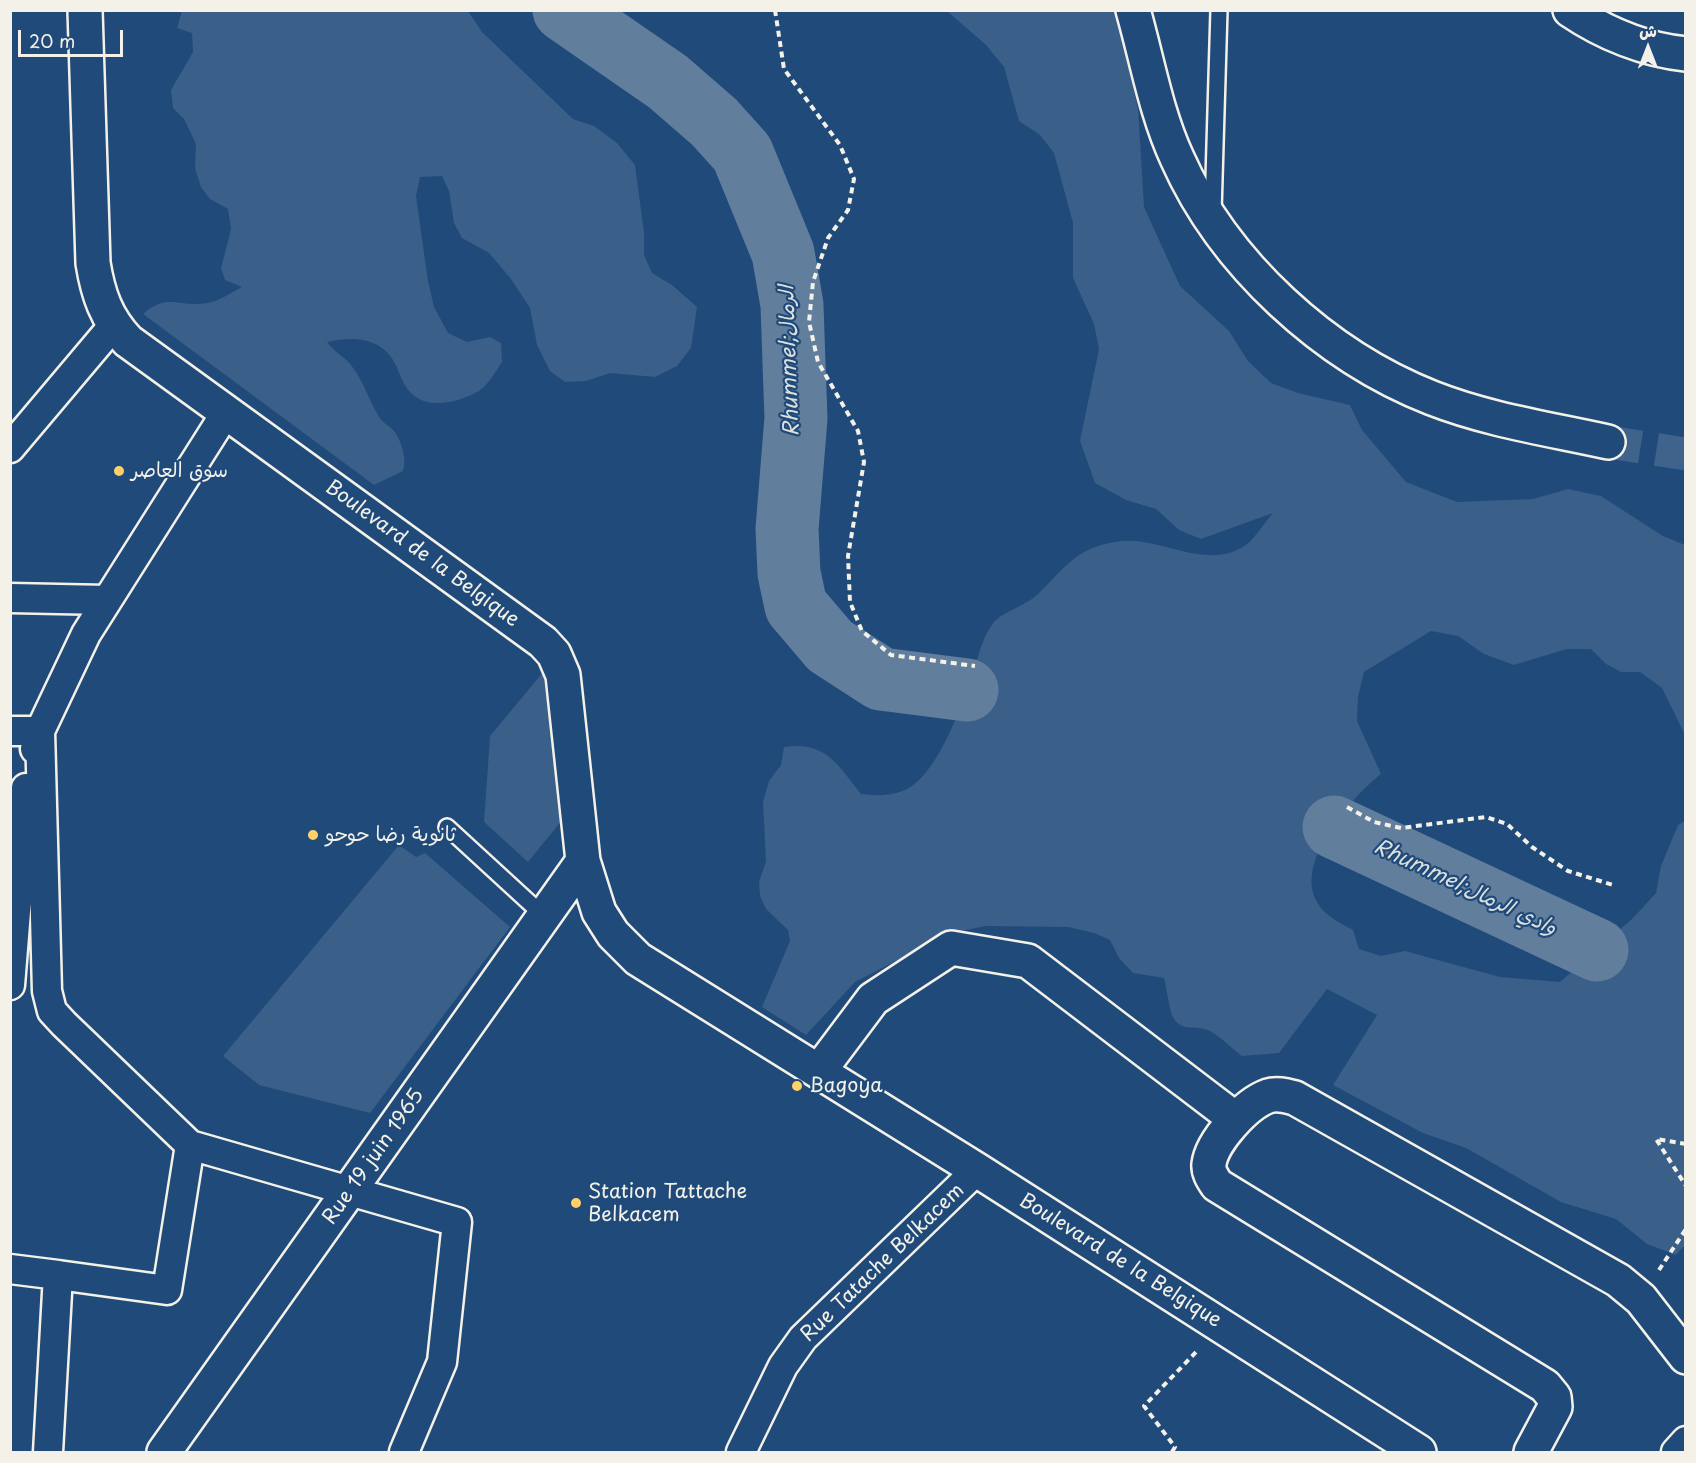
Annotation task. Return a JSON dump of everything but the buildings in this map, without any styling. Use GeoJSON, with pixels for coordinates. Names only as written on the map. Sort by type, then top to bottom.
{"type":"FeatureCollection","features":[{"type":"Feature","properties":{"kind":"main road","name":"Boulevard de la Belgique"},"geometry":{"type":"LineString","coordinates":[[85,10],[93,263],[101,302],[113,326],[128,341],[543,642],[554,654],[563,675],[583,861],[599,912],[613,934],[638,959],[977,1170],[1419,1452]]}},
{"type":"Feature","properties":{"kind":"main road"},"geometry":{"type":"LineString","coordinates":[[1133,10],[1175,156],[1213,221],[1250,267],[1281,299],[1329,340],[1365,365],[1432,398],[1473,412],[1608,442]]}},
{"type":"Feature","properties":{"kind":"main road"},"geometry":{"type":"LineString","coordinates":[[1570,10],[1610,32],[1639,44],[1686,54]]}},
{"type":"Feature","properties":{"kind":"main road","name":"Rue 19 juin 1965"},"geometry":{"type":"LineString","coordinates":[[164,1452],[583,861]]}},
{"type":"Feature","properties":{"kind":"main road"},"geometry":{"type":"LineString","coordinates":[[813,1068],[873,999],[951,948],[1028,961],[1234,1118]]}},
{"type":"Feature","properties":{"kind":"main road"},"geometry":{"type":"LineString","coordinates":[[1531,1452],[1555,1407],[1554,1397],[1545,1386],[1217,1185],[1211,1177],[1209,1163],[1234,1118],[1268,1096],[1283,1095],[1295,1098],[1618,1280],[1641,1299],[1686,1357]]}},
{"type":"Feature","properties":{"kind":"street"},"geometry":{"type":"LineString","coordinates":[[10,448],[113,326]]}},
{"type":"Feature","properties":{"kind":"street"},"geometry":{"type":"LineString","coordinates":[[10,985],[27,776],[40,731],[75,655],[107,600],[227,411]]}},
{"type":"Feature","properties":{"kind":"street"},"geometry":{"type":"LineString","coordinates":[[10,598],[107,600]]}},
{"type":"Feature","properties":{"kind":"street"},"geometry":{"type":"LineString","coordinates":[[10,731],[40,731]]}},
{"type":"Feature","properties":{"kind":"street"},"geometry":{"type":"LineString","coordinates":[[40,731],[47,991],[52,1011],[190,1145],[457,1222],[442,1362],[404,1452]]}},
{"type":"Feature","properties":{"kind":"street"},"geometry":{"type":"LineString","coordinates":[[10,1269],[167,1290],[190,1145]]}},
{"type":"Feature","properties":{"kind":"street","name":"Rue Tatache Belkacem"},"geometry":{"type":"LineString","coordinates":[[741,1452],[783,1366],[804,1338],[977,1170]]}},
{"type":"Feature","properties":{"kind":"street"},"geometry":{"type":"LineString","coordinates":[[48,1452],[58,1275]]}},
{"type":"Feature","properties":{"kind":"street"},"geometry":{"type":"LineString","coordinates":[[1676,1452],[1686,1441]]}},
{"type":"Feature","properties":{"kind":"lane"},"geometry":{"type":"LineString","coordinates":[[1213,221],[1219,10]]}},
{"type":"Feature","properties":{"kind":"lane"},"geometry":{"type":"LineString","coordinates":[[447,827],[545,917]]}},
{"type":"Feature","properties":{"kind":"path"},"geometry":{"type":"LineString","coordinates":[[775,10],[784,69],[840,145],[854,179],[848,210],[828,238],[813,282],[809,322],[818,362],[858,431],[864,462],[848,556],[850,602],[861,631],[891,655],[975,666]]}},
{"type":"Feature","properties":{"kind":"path"},"geometry":{"type":"LineString","coordinates":[[1347,807],[1374,822],[1401,828],[1486,817],[1507,824],[1532,847],[1568,871],[1613,885]]}},
{"type":"Feature","properties":{"kind":"path"},"geometry":{"type":"LineString","coordinates":[[1686,1144],[1656,1139],[1686,1186]]}},
{"type":"Feature","properties":{"kind":"path"},"geometry":{"type":"LineString","coordinates":[[1641,1299],[1686,1229]]}},
{"type":"Feature","properties":{"kind":"path"},"geometry":{"type":"LineString","coordinates":[[1172,1452],[1175,1447],[1144,1406],[1221,1325]]}},
{"type":"Feature","properties":{"kind":"shaded area"},"geometry":{"type":"Polygon","coordinates":[[[182,11],[468,11],[482,32],[573,119],[594,126],[617,143],[635,165],[644,233],[644,255],[652,273],[672,285],[697,307],[691,348],[677,366],[655,377],[610,373],[586,381],[565,382],[550,371],[537,345],[530,308],[511,279],[489,253],[462,238],[454,223],[449,191],[442,176],[420,177],[416,196],[434,307],[448,333],[467,342],[490,337],[501,343],[502,362],[489,382],[479,391],[453,401],[434,403],[417,398],[410,392],[393,360],[380,347],[355,339],[327,342],[355,371],[374,409],[397,435],[401,445],[404,456],[403,471],[374,485],[143,314],[152,307],[167,302],[197,304],[211,302],[242,287],[225,280],[221,268],[231,229],[228,209],[210,199],[201,187],[195,168],[196,144],[184,119],[173,108],[171,90],[193,52],[192,33],[177,28],[182,11]]]}},
{"type":"Feature","properties":{"kind":"shaded area"},"geometry":{"type":"Polygon","coordinates":[[[947,11],[1116,11],[1138,109],[1144,207],[1180,286],[1229,331],[1248,361],[1271,383],[1298,393],[1350,405],[1362,430],[1406,482],[1457,502],[1533,499],[1568,489],[1601,496],[1663,536],[1685,545],[1685,735],[1662,688],[1640,672],[1621,672],[1606,664],[1591,649],[1567,649],[1514,665],[1484,654],[1458,636],[1431,631],[1364,672],[1358,697],[1357,721],[1381,774],[1356,798],[1330,831],[1319,850],[1313,868],[1312,886],[1317,902],[1324,911],[1353,930],[1359,949],[1381,956],[1405,951],[1500,977],[1560,982],[1633,918],[1656,893],[1661,866],[1678,825],[1685,821],[1685,1245],[1676,1255],[1647,1244],[1616,1219],[1561,1202],[1466,1148],[1423,1133],[1333,1085],[1377,1015],[1327,989],[1279,1053],[1242,1056],[1208,1030],[1181,1026],[1174,1019],[1171,1011],[1164,978],[1133,973],[1119,958],[1110,940],[1094,933],[1068,927],[985,926],[948,934],[855,982],[806,1035],[762,1007],[790,941],[788,930],[766,909],[760,896],[759,882],[766,861],[763,802],[769,781],[781,765],[784,747],[798,746],[820,751],[837,764],[861,794],[883,795],[905,790],[917,782],[928,770],[947,738],[991,625],[1038,594],[1080,554],[1101,545],[1131,541],[1196,554],[1227,553],[1247,544],[1273,513],[1201,539],[1179,530],[1156,509],[1126,500],[1095,483],[1080,441],[1099,349],[1094,324],[1073,278],[1073,223],[1054,153],[1040,135],[1019,121],[1004,67],[986,45],[947,11]]]}},
{"type":"Feature","properties":{"kind":"shaded area"},"geometry":{"type":"Polygon","coordinates":[[[544,671],[563,819],[528,862],[484,822],[490,736],[544,671]]]}},
{"type":"Feature","properties":{"kind":"shaded area"},"geometry":{"type":"Polygon","coordinates":[[[399,845],[416,857],[425,853],[510,927],[370,1113],[259,1085],[223,1056],[399,845]]]}},
{"type":"Feature","properties":{"kind":"waterway","name":"Rhummel;الرمال"},"geometry":{"type":"LineString","coordinates":[[564,10],[668,82],[714,122],[742,153],[783,253],[792,305],[796,418],[787,529],[789,573],[796,606],[830,646],[881,679],[967,690]]}},
{"type":"Feature","properties":{"kind":"waterway","name":"Rhummel;وادي الرمال"},"geometry":{"type":"LineString","coordinates":[[1334,827],[1597,950]]}},
{"type":"Feature","properties":{"kind":"tunnel"},"geometry":{"type":"LineString","coordinates":[[1608,442],[1686,454]]}},
{"type":"Feature","properties":{"kind":"place","name":"سوق العاصر"},"geometry":{"type":"Point","coordinates":[119,471]}},
{"type":"Feature","properties":{"kind":"place","name":"ثانوية رضا حوحو"},"geometry":{"type":"Point","coordinates":[313,835]}},
{"type":"Feature","properties":{"kind":"place","name":"Bagoya"},"geometry":{"type":"Point","coordinates":[797,1086]}},
{"type":"Feature","properties":{"kind":"place","name":"Station Tattache Belkacem"},"geometry":{"type":"Point","coordinates":[576,1203]}}]}
